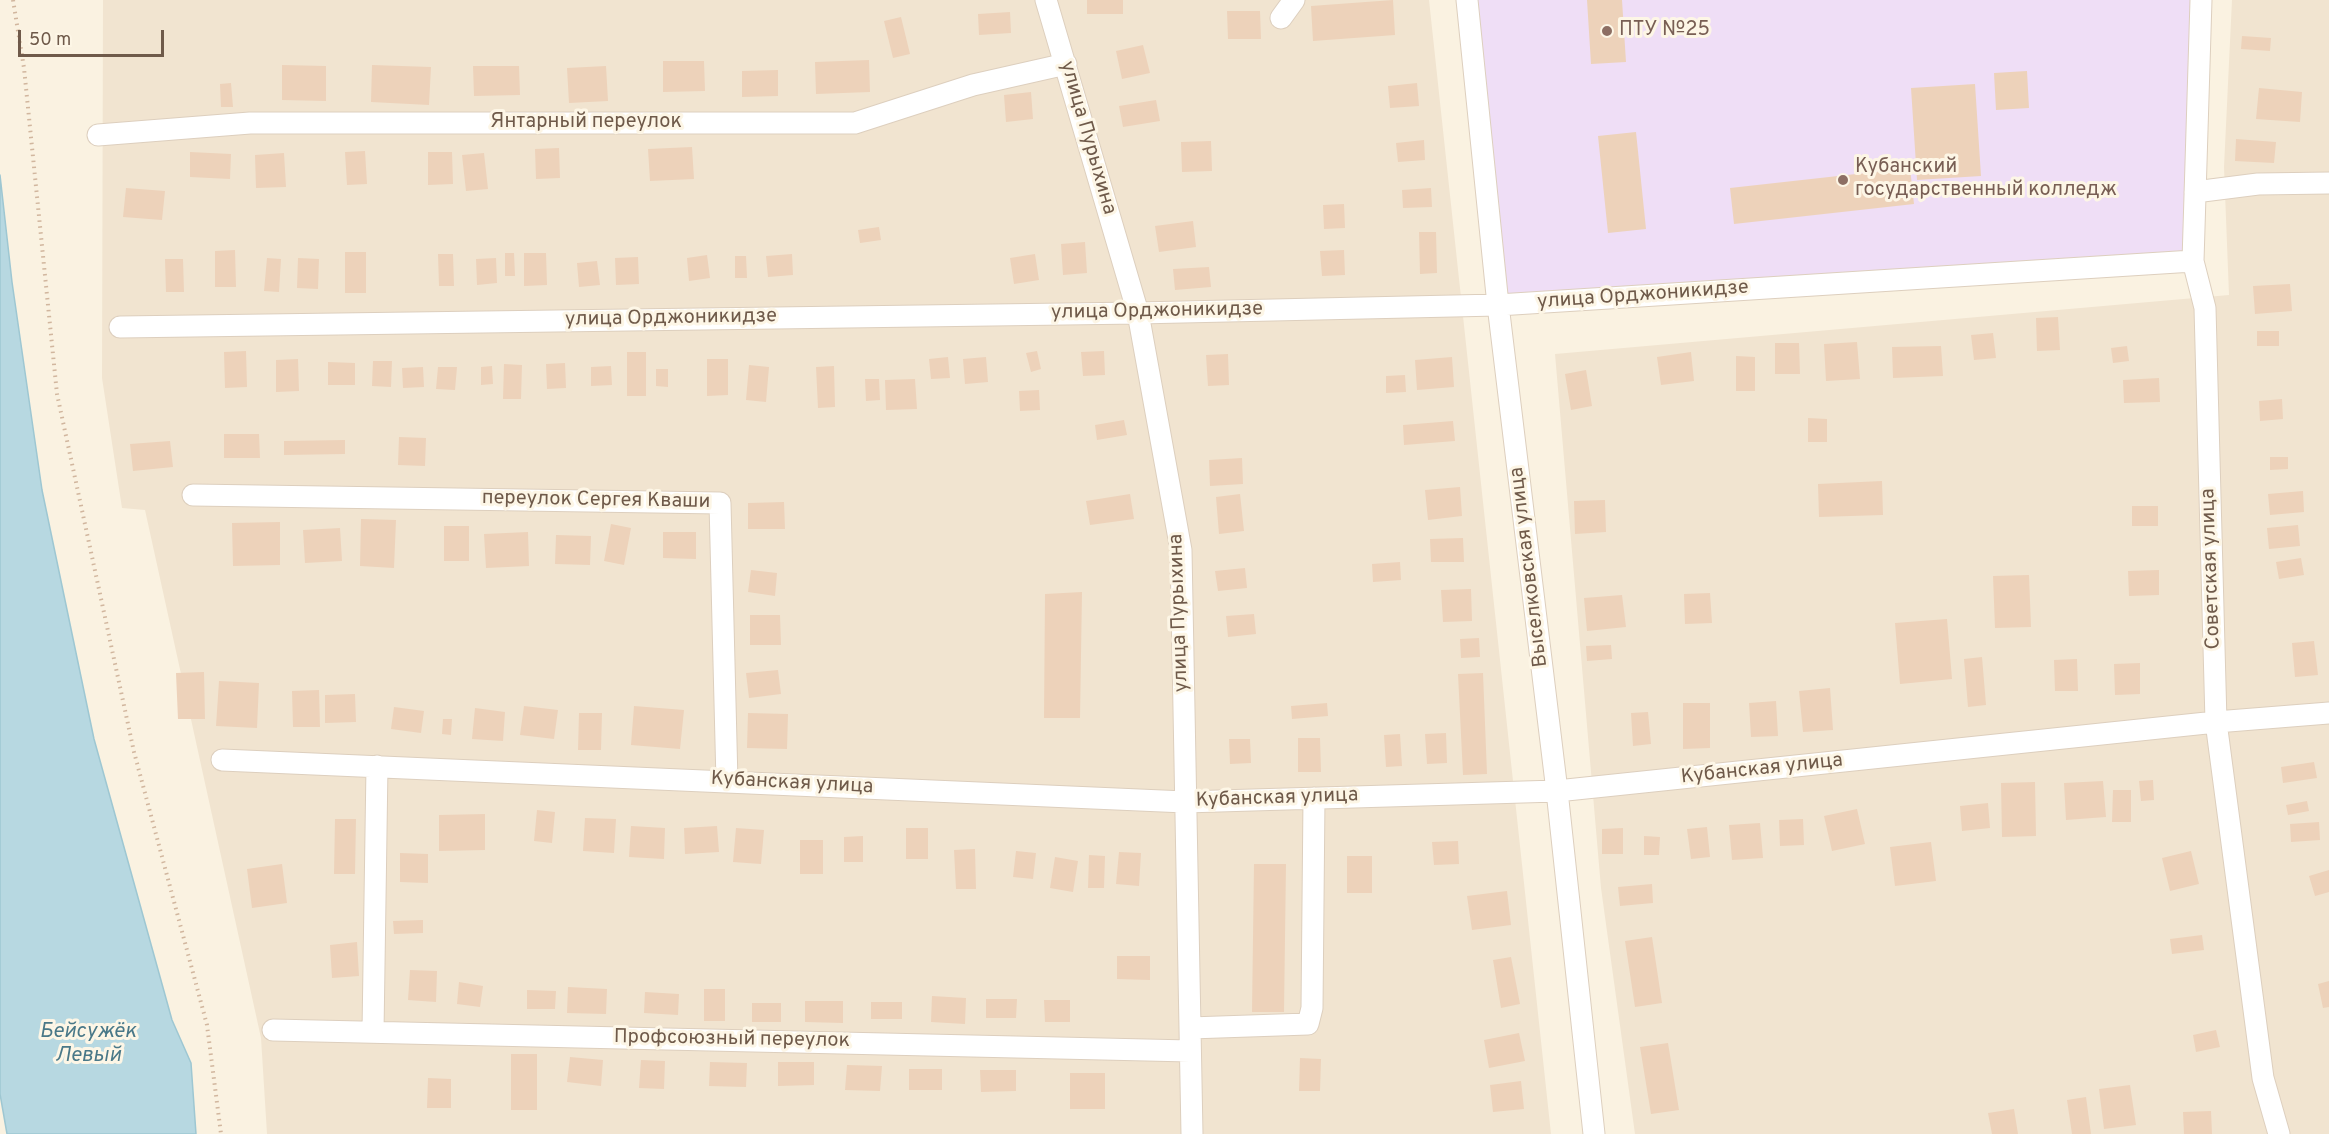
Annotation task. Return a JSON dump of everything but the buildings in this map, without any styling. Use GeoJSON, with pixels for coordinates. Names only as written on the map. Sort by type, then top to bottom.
{"type":"FeatureCollection","features":[{"type":"Feature","properties":{"kind":"street","name":"улица Пурыхина"},"geometry":{"type":"LineString","coordinates":[[1046,0],[1138,313],[1181,550],[1192,1134]]}},
{"type":"Feature","properties":{"kind":"street"},"geometry":{"type":"LineString","coordinates":[[1281,18],[1294,0]]}},
{"type":"Feature","properties":{"kind":"street","name":"Выселковская улица"},"geometry":{"type":"LineString","coordinates":[[1467,0],[1498,305],[1557,791],[1594,1134]]}},
{"type":"Feature","properties":{"kind":"street","name":"Советская улица"},"geometry":{"type":"LineString","coordinates":[[2201,0],[2193,261],[2205,308],[2216,722],[2263,1078],[2279,1134]]}},
{"type":"Feature","properties":{"kind":"street","name":"Янтарный переулок"},"geometry":{"type":"LineString","coordinates":[[98,135],[250,123],[855,123],[973,85],[1066,64]]}},
{"type":"Feature","properties":{"kind":"street"},"geometry":{"type":"LineString","coordinates":[[2195,192],[2258,184],[2329,183]]}},
{"type":"Feature","properties":{"kind":"street","name":"улица Орджоникидзе"},"geometry":{"type":"LineString","coordinates":[[120,327],[1138,313],[1498,305],[2193,261]]}},
{"type":"Feature","properties":{"kind":"street","name":"переулок Сергея Кваши"},"geometry":{"type":"LineString","coordinates":[[193,495],[720,503],[727,782]]}},
{"type":"Feature","properties":{"kind":"street","name":"Кубанская улица"},"geometry":{"type":"LineString","coordinates":[[222,759],[1185,802],[1557,791],[2216,722],[2329,713]]}},
{"type":"Feature","properties":{"kind":"street"},"geometry":{"type":"LineString","coordinates":[[373,1032],[377,766]]}},
{"type":"Feature","properties":{"kind":"street"},"geometry":{"type":"LineString","coordinates":[[1190,1028],[1308,1024],[1312,1008],[1314,798]]}},
{"type":"Feature","properties":{"kind":"street","name":"Профсоюзный переулок"},"geometry":{"type":"LineString","coordinates":[[273,1030],[1190,1051]]}},
{"type":"Feature","properties":{"kind":"path"},"geometry":{"type":"LineString","coordinates":[[13,0],[24,68],[57,394],[134,752],[207,1025],[221,1134]]}},
{"type":"Feature","properties":{"kind":"shaded area"},"geometry":{"type":"Polygon","coordinates":[[[103,0],[1429,0],[1551,1134],[267,1134],[261,1038],[145,510],[122,508],[102,378],[103,0]]]}},
{"type":"Feature","properties":{"kind":"shaded area","name":"Кубанский государственный колледж"},"geometry":{"type":"Polygon","coordinates":[[[1474,0],[2193,0],[2189,258],[1504,297],[1474,0]]]}},
{"type":"Feature","properties":{"kind":"shaded area"},"geometry":{"type":"Polygon","coordinates":[[[2232,0],[2329,0],[2329,1134],[1635,1134],[1601,888],[1555,354],[2229,295],[2224,167],[2232,0]]]}},
{"type":"Feature","properties":{"kind":"water","name":"Бейсужёк Левый"},"geometry":{"type":"Polygon","coordinates":[[[0,175],[12,282],[42,490],[94,739],[172,1020],[191,1063],[196,1134],[7,1134],[0,1094],[0,175]]]}},
{"type":"Feature","properties":{"kind":"place","name":"ПТУ №25"},"geometry":{"type":"Point","coordinates":[1607,31]}},
{"type":"Feature","properties":{"kind":"place","name":"Кубанский государственный колледж"},"geometry":{"type":"Point","coordinates":[1843,180]}}]}
